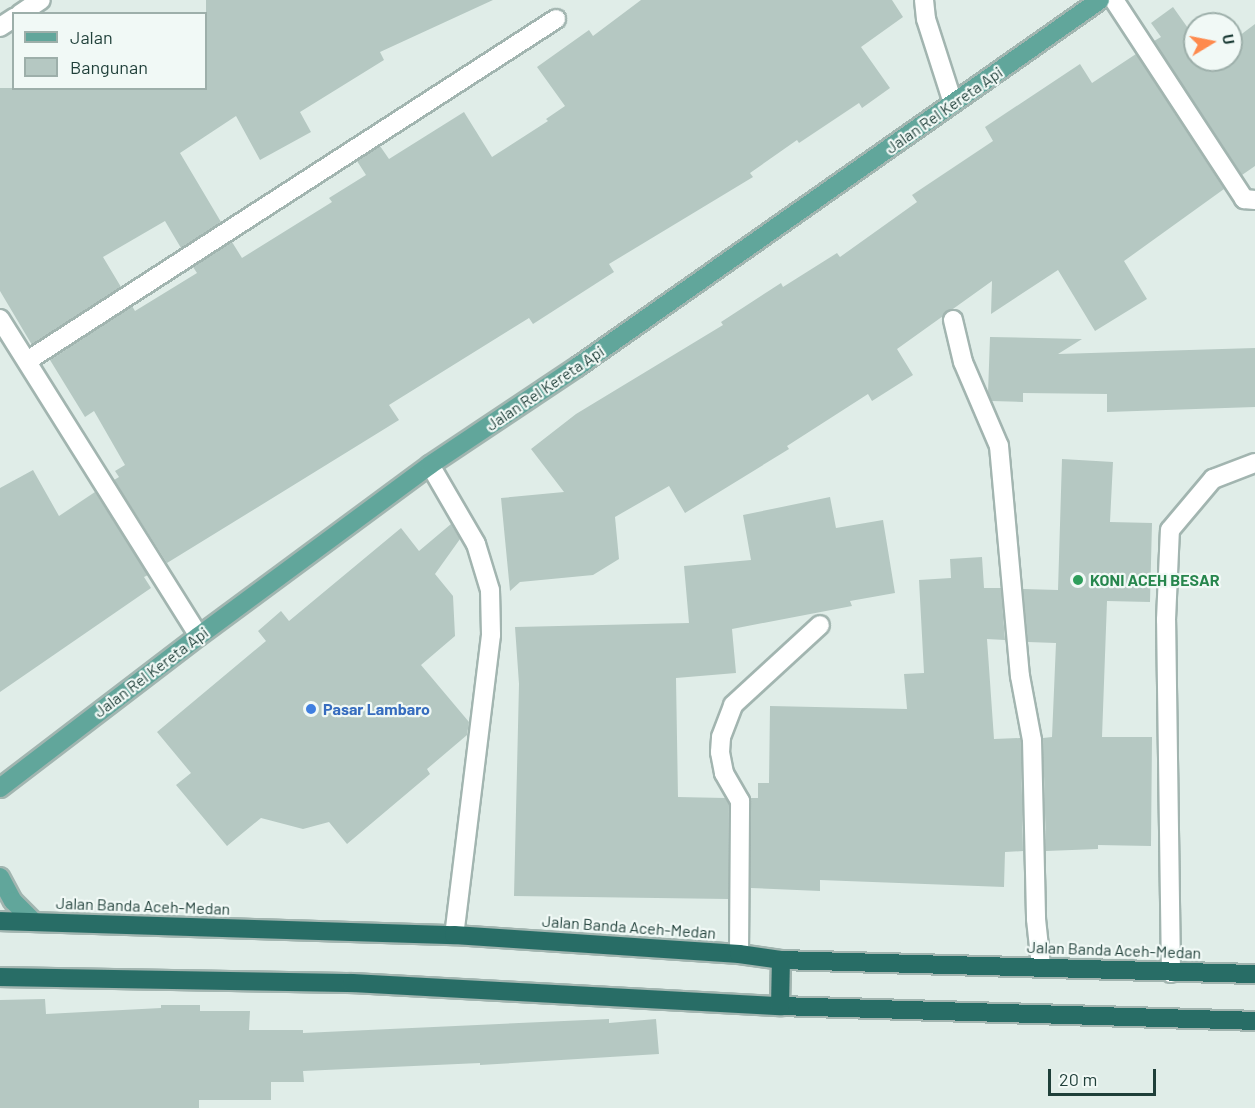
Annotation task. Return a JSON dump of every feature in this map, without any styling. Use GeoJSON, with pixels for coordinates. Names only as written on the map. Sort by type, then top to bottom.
{"type":"FeatureCollection","features":[{"type":"Feature","properties":{"kind":"highway","name":"Jalan Banda Aceh-Medan"},"geometry":{"type":"LineString","coordinates":[[0,921],[453,935],[739,954],[781,960],[1041,966],[1255,975]]}},
{"type":"Feature","properties":{"kind":"highway"},"geometry":{"type":"LineString","coordinates":[[780,1006],[781,960]]}},
{"type":"Feature","properties":{"kind":"highway"},"geometry":{"type":"LineString","coordinates":[[0,977],[352,983],[780,1006],[1255,1021]]}},
{"type":"Feature","properties":{"kind":"main road","name":"Jalan Rel Kereta Api"},"geometry":{"type":"LineString","coordinates":[[0,788],[199,636],[430,465],[577,367],[1100,0]]}},
{"type":"Feature","properties":{"kind":"main road"},"geometry":{"type":"LineString","coordinates":[[0,877],[13,901],[33,921]]}},
{"type":"Feature","properties":{"kind":"street"},"geometry":{"type":"LineString","coordinates":[[23,12],[41,0]]}},
{"type":"Feature","properties":{"kind":"street"},"geometry":{"type":"LineString","coordinates":[[924,0],[926,19],[953,103]]}},
{"type":"Feature","properties":{"kind":"street"},"geometry":{"type":"LineString","coordinates":[[1114,0],[1244,199],[1255,200]]}},
{"type":"Feature","properties":{"kind":"street"},"geometry":{"type":"LineString","coordinates":[[27,361],[556,19]]}},
{"type":"Feature","properties":{"kind":"street"},"geometry":{"type":"LineString","coordinates":[[0,319],[199,636]]}},
{"type":"Feature","properties":{"kind":"street"},"geometry":{"type":"LineString","coordinates":[[953,320],[963,362],[999,446],[1020,676],[1032,740],[1036,919],[1041,966]]}},
{"type":"Feature","properties":{"kind":"street"},"geometry":{"type":"LineString","coordinates":[[1171,973],[1166,620],[1170,530],[1213,479],[1255,463]]}},
{"type":"Feature","properties":{"kind":"street"},"geometry":{"type":"LineString","coordinates":[[430,465],[476,544],[490,590],[491,634],[453,935]]}},
{"type":"Feature","properties":{"kind":"street"},"geometry":{"type":"LineString","coordinates":[[739,954],[740,801],[724,773],[720,752],[721,737],[733,705],[820,625]]}},
{"type":"Feature","properties":{"kind":"building"},"geometry":{"type":"Polygon","coordinates":[[[206,0],[493,0],[380,52],[384,60],[300,112],[311,132],[260,160],[236,116],[180,153],[221,222],[181,248],[165,221],[103,257],[121,287],[32,345],[0,291],[0,88],[12,88],[12,90],[207,90],[206,0]]]}},
{"type":"Feature","properties":{"kind":"building"},"geometry":{"type":"Polygon","coordinates":[[[641,0],[892,0],[903,17],[861,47],[890,88],[862,108],[859,103],[799,143],[797,140],[750,173],[753,177],[609,264],[614,272],[533,324],[529,318],[389,405],[399,420],[167,563],[114,480],[119,477],[115,471],[125,465],[94,411],[85,417],[50,360],[132,306],[135,311],[197,273],[193,267],[232,242],[242,258],[332,202],[329,198],[366,175],[357,161],[380,146],[389,159],[464,112],[492,157],[548,121],[546,119],[565,106],[537,67],[589,30],[593,36],[641,0]]]}},
{"type":"Feature","properties":{"kind":"building"},"geometry":{"type":"Polygon","coordinates":[[[1173,7],[1183,21],[1183,72],[1243,72],[1243,33],[1255,24],[1255,166],[1242,175],[1154,41],[1161,37],[1151,23],[1173,7]]]}},
{"type":"Feature","properties":{"kind":"building"},"geometry":{"type":"Polygon","coordinates":[[[1136,54],[1224,189],[1124,261],[1147,299],[1095,331],[1058,270],[991,314],[992,281],[897,349],[913,375],[872,401],[868,394],[787,446],[789,449],[685,513],[669,486],[615,517],[619,559],[593,575],[520,582],[510,591],[501,498],[564,492],[531,449],[576,414],[723,325],[721,322],[781,283],[783,287],[837,253],[840,257],[917,202],[912,195],[993,141],[985,127],[1080,64],[1092,83],[1136,54]]]}},
{"type":"Feature","properties":{"kind":"building"},"geometry":{"type":"Polygon","coordinates":[[[990,337],[1082,339],[1058,354],[1255,348],[1255,407],[1107,412],[1107,394],[1023,393],[1023,402],[992,401],[988,393],[990,337]]]}},
{"type":"Feature","properties":{"kind":"building"},"geometry":{"type":"Polygon","coordinates":[[[1062,459],[1113,462],[1110,522],[1152,523],[1150,602],[1107,601],[1102,737],[1152,737],[1151,846],[1098,845],[1098,849],[1046,851],[1043,738],[1052,737],[1056,643],[1028,642],[1023,589],[1058,590],[1062,459]]]}},
{"type":"Feature","properties":{"kind":"building"},"geometry":{"type":"Polygon","coordinates":[[[33,470],[59,516],[95,492],[148,575],[144,577],[151,588],[0,692],[0,488],[33,470]]]}},
{"type":"Feature","properties":{"kind":"building"},"geometry":{"type":"Polygon","coordinates":[[[830,497],[836,528],[883,520],[895,593],[850,601],[852,606],[732,629],[736,673],[676,678],[678,797],[725,798],[729,804],[728,899],[514,896],[519,684],[515,627],[689,623],[684,566],[751,560],[743,515],[830,497]]]}},
{"type":"Feature","properties":{"kind":"building"},"geometry":{"type":"Polygon","coordinates":[[[451,524],[460,539],[435,574],[453,596],[455,636],[421,665],[469,722],[467,735],[427,769],[430,774],[347,844],[329,822],[303,829],[261,818],[227,846],[176,785],[191,773],[157,732],[266,641],[258,631],[281,611],[289,621],[401,528],[419,551],[451,524]]]}},
{"type":"Feature","properties":{"kind":"building"},"geometry":{"type":"Polygon","coordinates":[[[982,557],[984,588],[1001,588],[1005,640],[987,639],[994,739],[1020,738],[1021,741],[1023,851],[1005,852],[1004,887],[820,880],[820,891],[751,888],[751,798],[758,798],[758,783],[769,783],[770,706],[907,709],[904,674],[924,673],[919,580],[951,578],[950,559],[982,557]]]}},
{"type":"Feature","properties":{"kind":"building"},"geometry":{"type":"Polygon","coordinates":[[[45,999],[46,1014],[161,1008],[161,1005],[200,1005],[200,1011],[250,1011],[249,1030],[303,1030],[303,1033],[609,1019],[609,1023],[656,1019],[659,1054],[480,1065],[480,1063],[303,1071],[304,1082],[271,1082],[271,1100],[199,1100],[199,1108],[0,1108],[0,1000],[45,999]]]}},
{"type":"Feature","properties":{"kind":"place","name":"KONI ACEH BESAR"},"geometry":{"type":"Point","coordinates":[1078,580]}},
{"type":"Feature","properties":{"kind":"place","name":"Pasar Lambaro"},"geometry":{"type":"Point","coordinates":[311,709]}}]}
